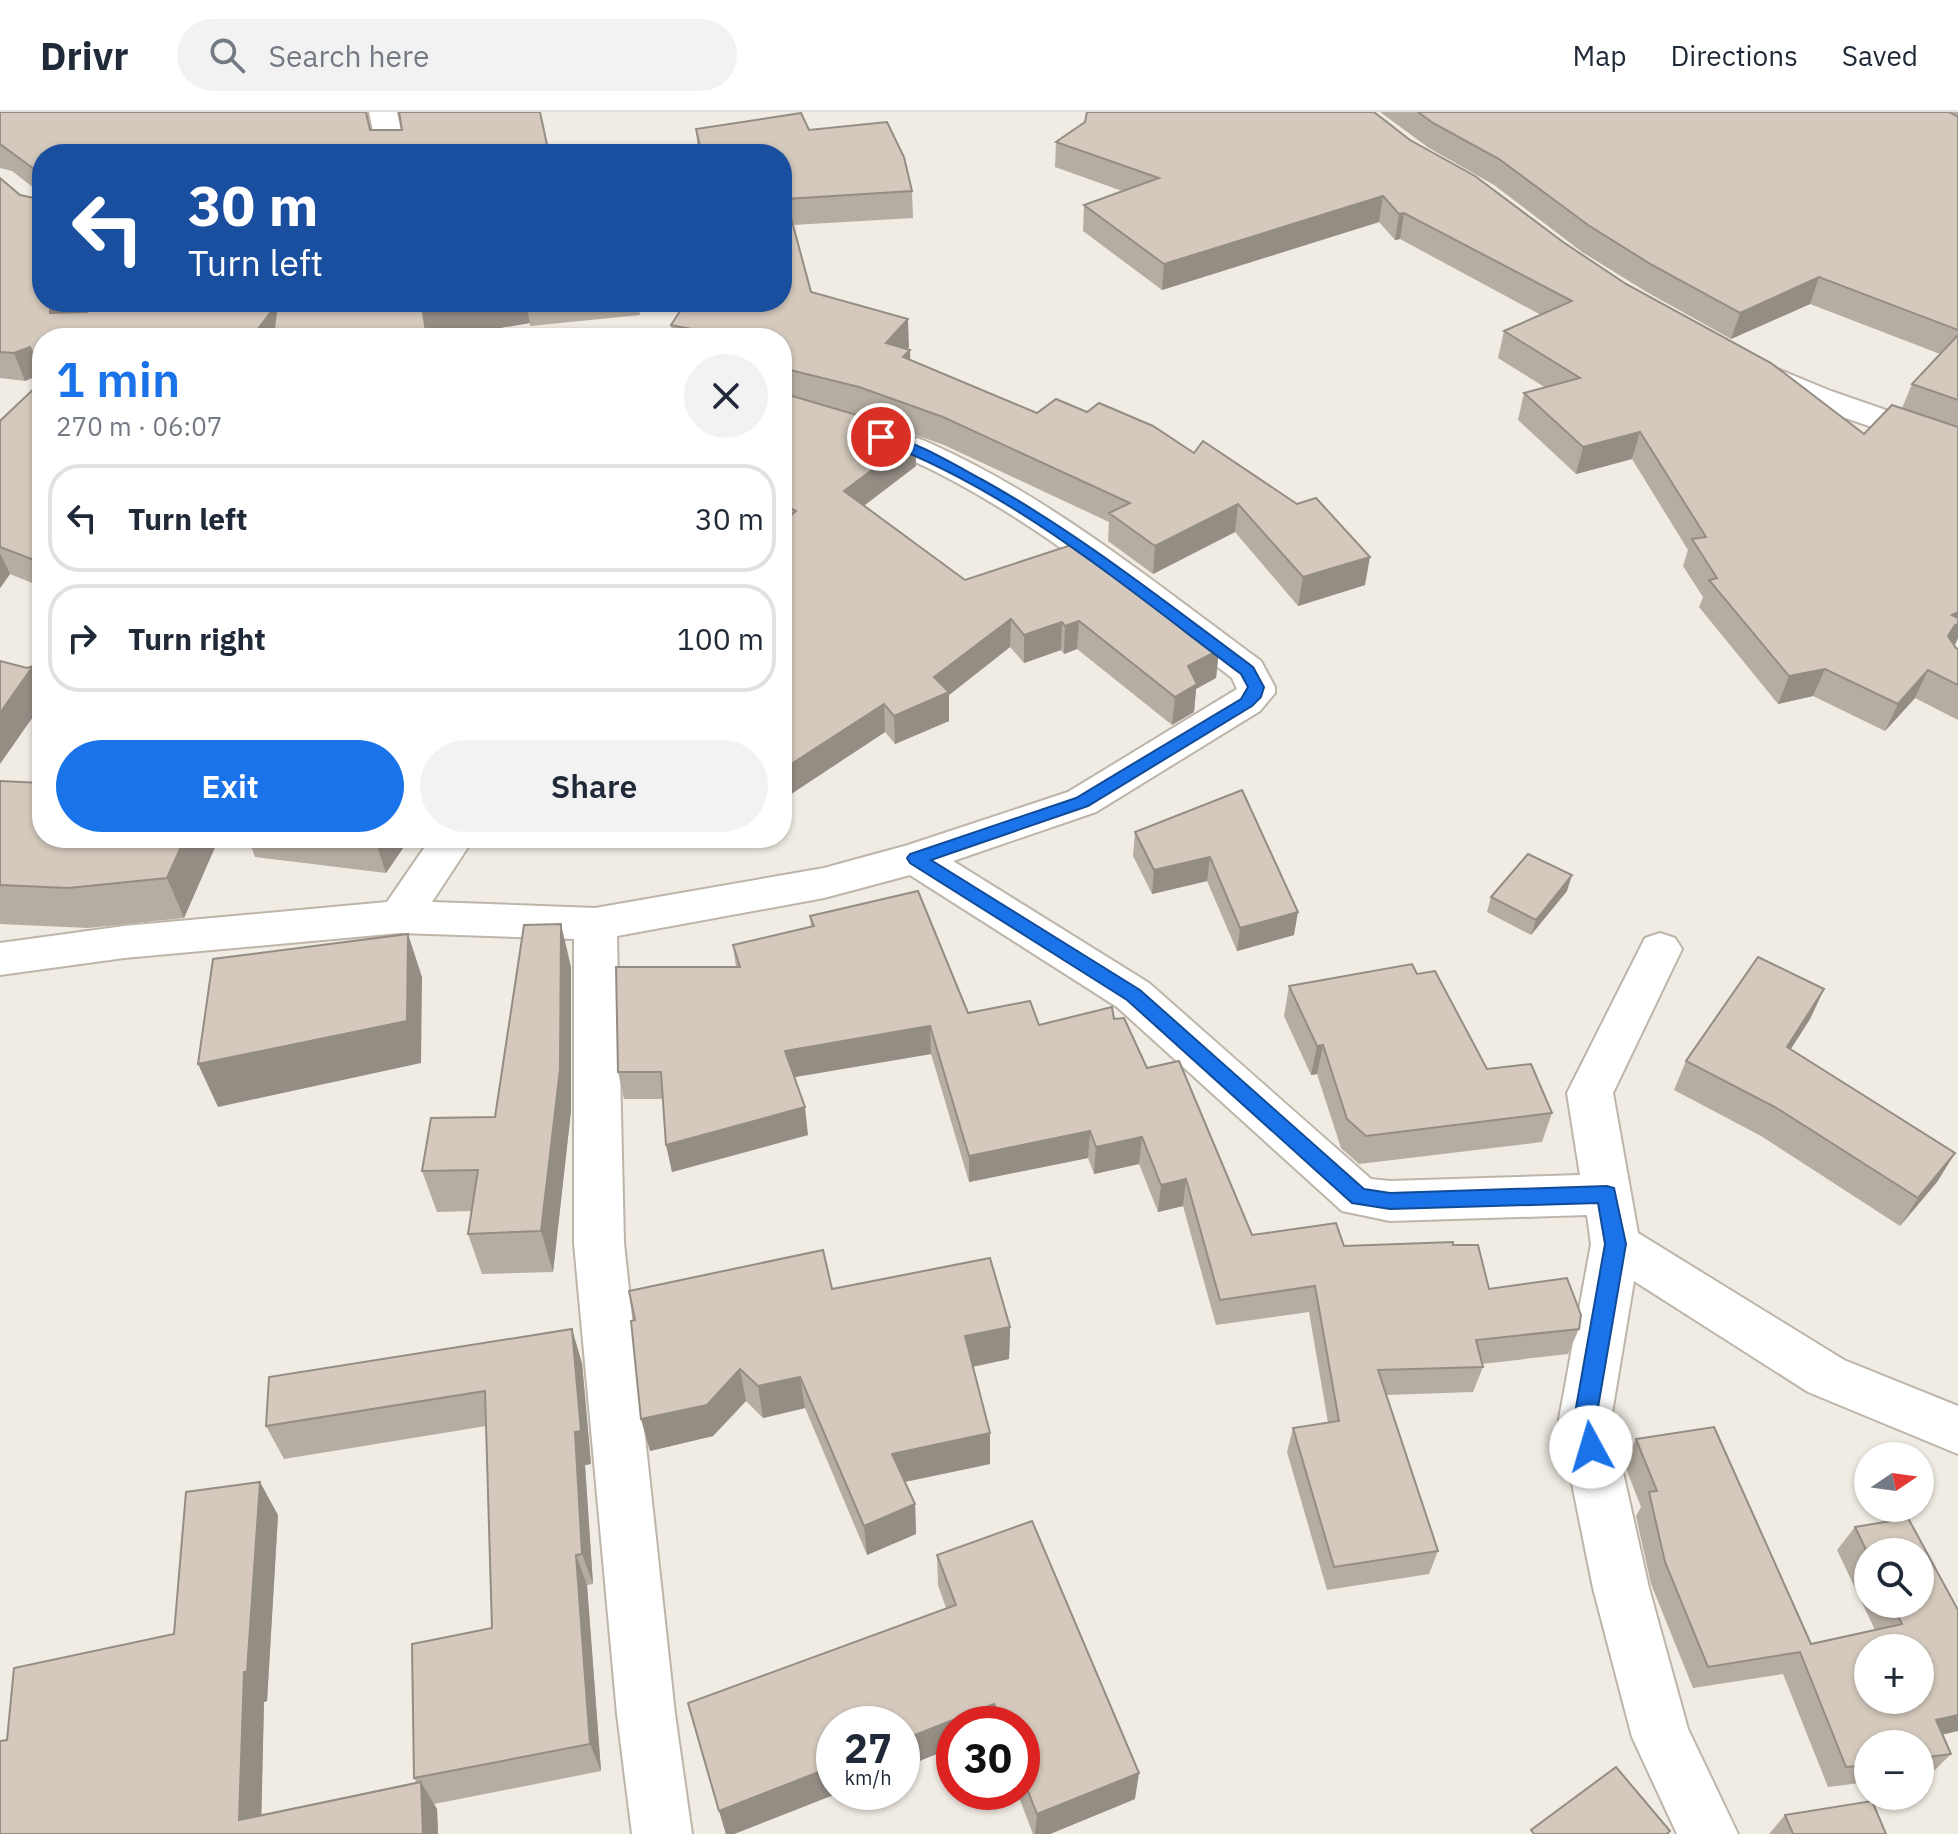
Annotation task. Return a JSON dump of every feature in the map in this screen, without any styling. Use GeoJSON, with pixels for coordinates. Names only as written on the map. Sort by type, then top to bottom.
{"type":"FeatureCollection","features":[{"type":"Feature","properties":{"kind":"street"},"geometry":{"type":"LineString","coordinates":[[383,112],[390,144]]}},
{"type":"Feature","properties":{"kind":"street"},"geometry":{"type":"LineString","coordinates":[[1732,356],[1773,379],[1808,393],[1958,446]]}},
{"type":"Feature","properties":{"kind":"street"},"geometry":{"type":"LineString","coordinates":[[0,959],[124,942],[400,917],[595,924],[824,883],[916,858],[1082,802],[1256,693],[1247,670],[1084,549],[1007,500],[922,452],[860,429],[792,410]]}},
{"type":"Feature","properties":{"kind":"street"},"geometry":{"type":"LineString","coordinates":[[400,917],[446,848]]}},
{"type":"Feature","properties":{"kind":"street"},"geometry":{"type":"LineString","coordinates":[[916,858],[1133,995],[1359,1197],[1390,1201],[1607,1194]]}},
{"type":"Feature","properties":{"kind":"street"},"geometry":{"type":"LineString","coordinates":[[595,924],[599,1243],[646,1714],[662,1834]]}},
{"type":"Feature","properties":{"kind":"street"},"geometry":{"type":"LineString","coordinates":[[1660,949],[1590,1093],[1616,1244],[1585,1419],[1621,1588],[1661,1737],[1708,1834]]}},
{"type":"Feature","properties":{"kind":"street"},"geometry":{"type":"LineString","coordinates":[[1616,1244],[1826,1376],[1958,1430]]}},
{"type":"Feature","properties":{"kind":"building"},"geometry":{"type":"Polygon","coordinates":[[[0,112],[366,112],[370,130],[402,130],[399,112],[540,112],[547,144],[32,144],[32,168],[0,144],[0,112]]]}},
{"type":"Feature","properties":{"kind":"building"},"geometry":{"type":"Polygon","coordinates":[[[1087,112],[1374,112],[1410,140],[1475,176],[1563,242],[1626,284],[1771,363],[1864,434],[1892,405],[1958,427],[1958,612],[1952,615],[1958,618],[1958,624],[1948,636],[1958,649],[1958,685],[1928,670],[1898,704],[1825,669],[1789,676],[1709,580],[1717,578],[1692,539],[1706,537],[1640,432],[1583,447],[1524,393],[1580,378],[1504,331],[1572,301],[1404,213],[1399,214],[1383,196],[1164,264],[1084,205],[1159,178],[1056,142],[1085,122],[1087,112]]]}},
{"type":"Feature","properties":{"kind":"building"},"geometry":{"type":"Polygon","coordinates":[[[1418,112],[1949,112],[1958,117],[1958,330],[1819,277],[1740,313],[1652,265],[1588,225],[1499,159],[1418,112]]]}},
{"type":"Feature","properties":{"kind":"building"},"geometry":{"type":"Polygon","coordinates":[[[801,113],[809,130],[887,122],[904,157],[912,191],[792,199],[792,144],[700,144],[696,129],[801,113]]]}},
{"type":"Feature","properties":{"kind":"building"},"geometry":{"type":"Polygon","coordinates":[[[0,178],[20,195],[32,198],[32,312],[271,312],[259,328],[32,328],[32,352],[30,347],[14,353],[0,352],[0,178]]]}},
{"type":"Feature","properties":{"kind":"building"},"geometry":{"type":"Polygon","coordinates":[[[792,221],[811,292],[908,319],[886,343],[910,350],[903,357],[1037,413],[1056,399],[1087,412],[1099,403],[1153,426],[1194,453],[1203,441],[1297,504],[1316,498],[1370,557],[1303,577],[1238,504],[1155,546],[1109,513],[1130,503],[943,417],[859,387],[792,370],[792,328],[686,328],[671,325],[679,312],[792,312],[792,221]]]}},
{"type":"Feature","properties":{"kind":"building"},"geometry":{"type":"Polygon","coordinates":[[[276,312],[423,312],[425,328],[274,328],[276,312]]]}},
{"type":"Feature","properties":{"kind":"building"},"geometry":{"type":"Polygon","coordinates":[[[1958,335],[1958,400],[1912,384],[1958,335]]]}},
{"type":"Feature","properties":{"kind":"building"},"geometry":{"type":"Polygon","coordinates":[[[32,391],[32,559],[0,547],[0,421],[32,391]]]}},
{"type":"Feature","properties":{"kind":"building"},"geometry":{"type":"Polygon","coordinates":[[[792,396],[860,416],[915,438],[844,491],[965,580],[1077,543],[1219,650],[1188,666],[1197,684],[1175,697],[1079,621],[1065,626],[1062,622],[1024,635],[1011,619],[934,677],[949,692],[894,716],[884,704],[792,764],[792,514],[796,511],[792,509],[792,396]]]}},
{"type":"Feature","properties":{"kind":"building"},"geometry":{"type":"Polygon","coordinates":[[[0,661],[27,668],[32,666],[32,667],[0,713],[0,661]]]}},
{"type":"Feature","properties":{"kind":"building"},"geometry":{"type":"Polygon","coordinates":[[[0,781],[32,783],[32,848],[180,848],[167,878],[68,888],[0,885],[0,781]]]}},
{"type":"Feature","properties":{"kind":"building"},"geometry":{"type":"Polygon","coordinates":[[[1242,790],[1298,912],[1240,928],[1210,857],[1154,870],[1135,832],[1242,790]]]}},
{"type":"Feature","properties":{"kind":"building"},"geometry":{"type":"Polygon","coordinates":[[[1528,854],[1572,875],[1536,920],[1491,897],[1528,854]]]}},
{"type":"Feature","properties":{"kind":"building"},"geometry":{"type":"Polygon","coordinates":[[[918,891],[968,1013],[1030,1001],[1039,1025],[1112,1007],[1114,1019],[1124,1018],[1147,1068],[1179,1061],[1252,1235],[1336,1223],[1344,1246],[1453,1242],[1453,1245],[1478,1245],[1489,1289],[1567,1278],[1581,1315],[1579,1329],[1476,1340],[1483,1367],[1378,1370],[1438,1551],[1334,1567],[1293,1428],[1339,1421],[1315,1286],[1220,1300],[1186,1179],[1161,1185],[1142,1137],[1096,1147],[1090,1131],[969,1156],[930,1026],[785,1051],[805,1107],[666,1145],[661,1072],[618,1072],[616,967],[740,967],[733,945],[814,926],[810,916],[918,891]]]}},
{"type":"Feature","properties":{"kind":"building"},"geometry":{"type":"Polygon","coordinates":[[[561,924],[560,1069],[541,1231],[468,1234],[478,1170],[422,1171],[431,1118],[495,1117],[524,925],[561,924]]]}},
{"type":"Feature","properties":{"kind":"building"},"geometry":{"type":"Polygon","coordinates":[[[408,934],[407,1021],[198,1064],[213,959],[408,934]]]}},
{"type":"Feature","properties":{"kind":"building"},"geometry":{"type":"Polygon","coordinates":[[[1758,957],[1824,989],[1787,1047],[1955,1153],[1918,1198],[1775,1107],[1686,1061],[1758,957]]]}},
{"type":"Feature","properties":{"kind":"building"},"geometry":{"type":"Polygon","coordinates":[[[1412,964],[1417,974],[1435,971],[1487,1069],[1531,1064],[1552,1113],[1366,1136],[1347,1119],[1323,1045],[1317,1046],[1289,986],[1412,964]]]}},
{"type":"Feature","properties":{"kind":"building"},"geometry":{"type":"Polygon","coordinates":[[[823,1250],[832,1289],[990,1258],[1010,1327],[965,1336],[990,1433],[892,1454],[915,1504],[864,1526],[800,1377],[758,1386],[740,1369],[707,1405],[641,1419],[631,1321],[635,1320],[629,1291],[823,1250]]]}},
{"type":"Feature","properties":{"kind":"building"},"geometry":{"type":"Polygon","coordinates":[[[572,1329],[581,1431],[575,1432],[582,1554],[576,1555],[590,1744],[414,1778],[412,1644],[492,1628],[485,1391],[266,1426],[269,1377],[572,1329]]]}},
{"type":"Feature","properties":{"kind":"building"},"geometry":{"type":"Polygon","coordinates":[[[1714,1427],[1811,1644],[1854,1635],[1854,1714],[1934,1714],[1934,1634],[1856,1634],[1902,1624],[1899,1618],[1934,1618],[1934,1566],[1958,1610],[1958,1715],[1936,1720],[1951,1754],[1934,1756],[1934,1730],[1854,1730],[1854,1766],[1846,1767],[1800,1652],[1708,1667],[1665,1562],[1649,1492],[1657,1491],[1636,1439],[1714,1427]]]}},
{"type":"Feature","properties":{"kind":"building"},"geometry":{"type":"Polygon","coordinates":[[[260,1482],[247,1672],[244,1672],[239,1820],[421,1782],[423,1834],[0,1834],[0,1741],[7,1740],[14,1668],[174,1634],[186,1492],[260,1482]]]}},
{"type":"Feature","properties":{"kind":"building"},"geometry":{"type":"Polygon","coordinates":[[[1032,1521],[1139,1773],[1037,1814],[1035,1810],[1040,1810],[1040,1706],[936,1706],[936,1727],[920,1733],[920,1706],[816,1706],[816,1773],[719,1811],[688,1703],[956,1605],[937,1555],[1032,1521]]]}},
{"type":"Feature","properties":{"kind":"building"},"geometry":{"type":"Polygon","coordinates":[[[1884,1522],[1910,1522],[1919,1538],[1860,1538],[1855,1527],[1884,1522]]]}},
{"type":"Feature","properties":{"kind":"building"},"geometry":{"type":"Polygon","coordinates":[[[1616,1767],[1670,1831],[1667,1834],[1534,1834],[1531,1830],[1616,1767]]]}},
{"type":"Feature","properties":{"kind":"building"},"geometry":{"type":"Polygon","coordinates":[[[1854,1804],[1854,1810],[1876,1810],[1886,1834],[1793,1834],[1785,1815],[1854,1804]]]}},
{"type":"Feature","properties":{"kind":"route"},"geometry":{"type":"LineString","coordinates":[[881,437],[922,452],[1007,500],[1084,549],[1247,670],[1256,687],[1256,693],[1246,702],[1135,773],[1082,802],[916,858],[1133,995],[1359,1197],[1390,1201],[1607,1194],[1616,1244],[1585,1419],[1591,1447]]}}]}
